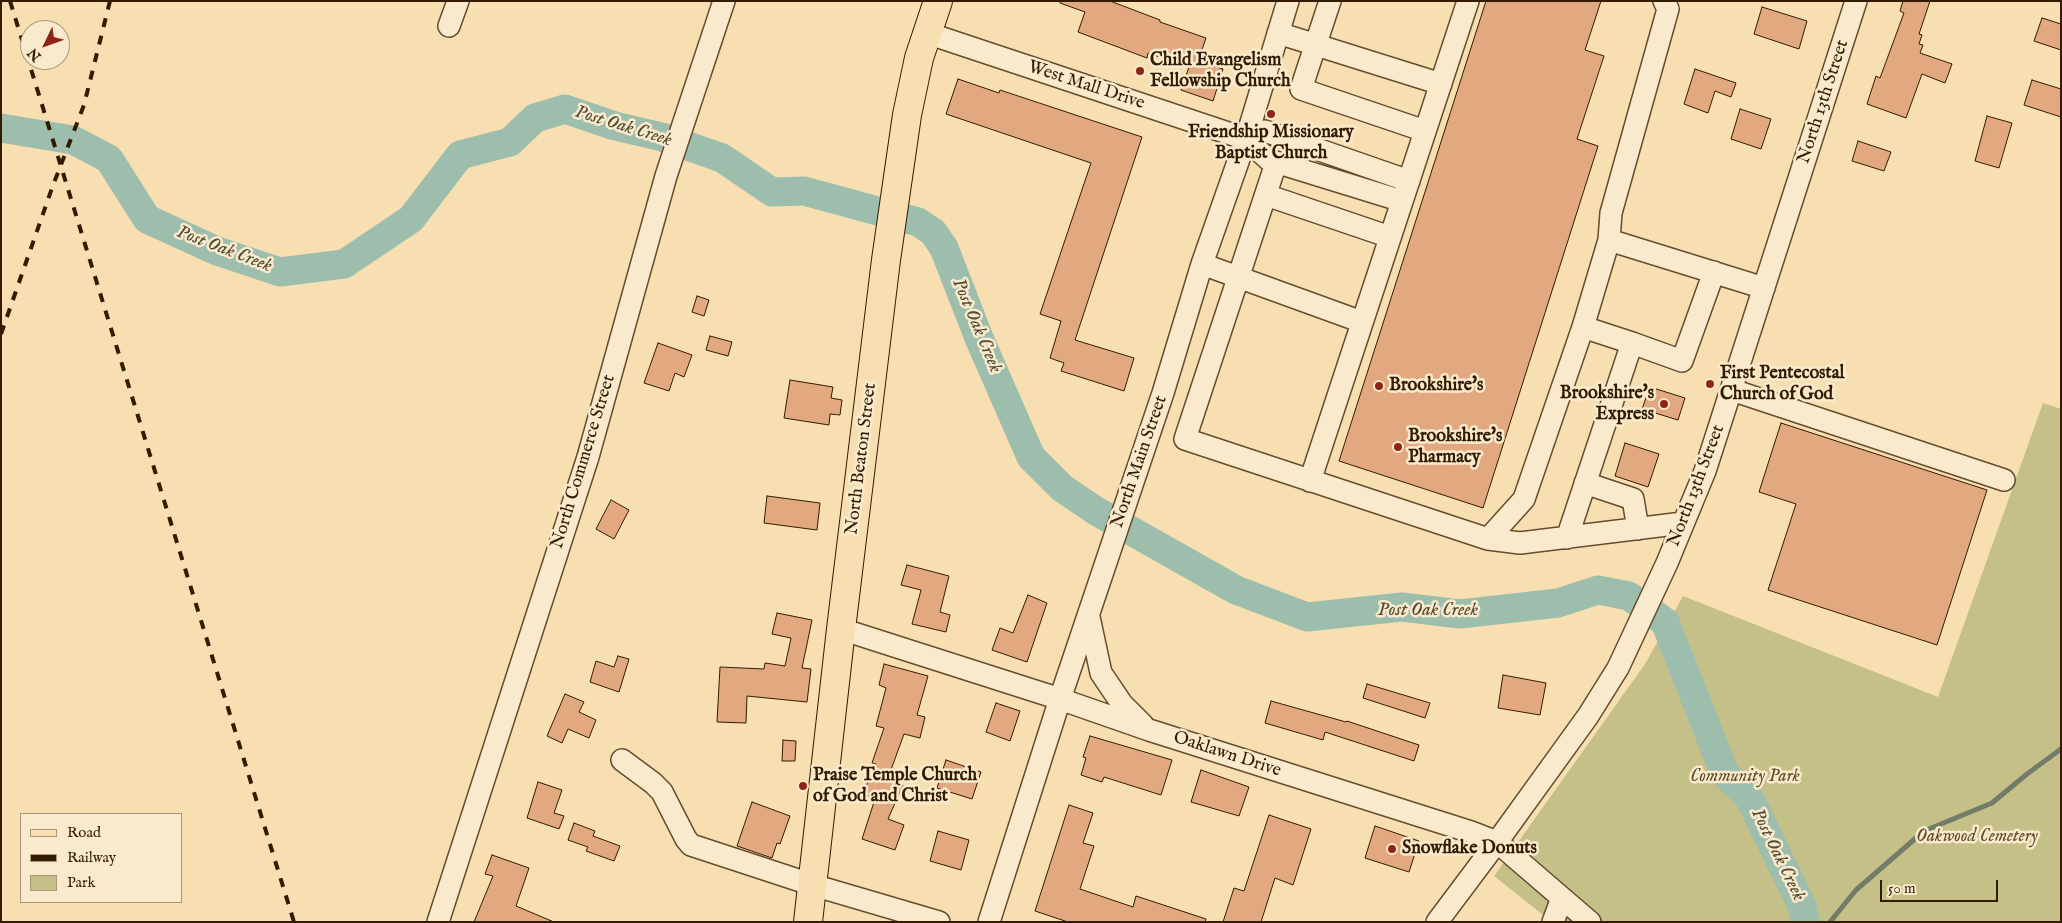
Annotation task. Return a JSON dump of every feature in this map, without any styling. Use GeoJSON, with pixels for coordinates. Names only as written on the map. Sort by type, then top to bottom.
{"type":"FeatureCollection","features":[{"type":"Feature","properties":{"kind":"main road","name":"North Beaton Street"},"geometry":{"type":"LineString","coordinates":[[808,922],[841,629],[886,260],[918,58],[938,1]]}},
{"type":"Feature","properties":{"kind":"street"},"geometry":{"type":"LineString","coordinates":[[450,26],[458,1]]}},
{"type":"Feature","properties":{"kind":"street","name":"North Commerce Street"},"geometry":{"type":"LineString","coordinates":[[438,922],[588,457],[666,176],[724,1]]}},
{"type":"Feature","properties":{"kind":"street","name":"North Main Street"},"geometry":{"type":"LineString","coordinates":[[989,922],[1060,699],[1164,392],[1202,264],[1246,139],[1288,1]]}},
{"type":"Feature","properties":{"kind":"street"},"geometry":{"type":"LineString","coordinates":[[1330,1],[1300,89],[1425,131]]}},
{"type":"Feature","properties":{"kind":"street"},"geometry":{"type":"LineString","coordinates":[[1310,481],[1468,1]]}},
{"type":"Feature","properties":{"kind":"street"},"geometry":{"type":"LineString","coordinates":[[1488,539],[1524,499],[1583,326],[1609,240],[1611,213],[1668,9],[1664,1]]}},
{"type":"Feature","properties":{"kind":"street","name":"North 13th Street"},"geometry":{"type":"LineString","coordinates":[[1437,922],[1588,716],[1618,668],[1667,563],[1705,471],[1856,1]]}},
{"type":"Feature","properties":{"kind":"street","name":"West Mall Drive"},"geometry":{"type":"LineString","coordinates":[[927,33],[1246,139]]}},
{"type":"Feature","properties":{"kind":"street"},"geometry":{"type":"LineString","coordinates":[[1278,34],[1441,84]]}},
{"type":"Feature","properties":{"kind":"street"},"geometry":{"type":"LineString","coordinates":[[1402,201],[1269,160],[1246,139],[1265,131],[1409,181]]}},
{"type":"Feature","properties":{"kind":"street"},"geometry":{"type":"LineString","coordinates":[[1276,162],[1185,439],[1488,539],[1520,544],[1683,523]]}},
{"type":"Feature","properties":{"kind":"street"},"geometry":{"type":"LineString","coordinates":[[1266,195],[1390,237]]}},
{"type":"Feature","properties":{"kind":"street"},"geometry":{"type":"LineString","coordinates":[[1609,240],[1764,288]]}},
{"type":"Feature","properties":{"kind":"street"},"geometry":{"type":"LineString","coordinates":[[1202,264],[1362,322]]}},
{"type":"Feature","properties":{"kind":"street"},"geometry":{"type":"LineString","coordinates":[[1583,326],[1682,360],[1714,272]]}},
{"type":"Feature","properties":{"kind":"street"},"geometry":{"type":"LineString","coordinates":[[1567,538],[1632,343]]}},
{"type":"Feature","properties":{"kind":"street"},"geometry":{"type":"LineString","coordinates":[[1732,390],[2004,480]]}},
{"type":"Feature","properties":{"kind":"street"},"geometry":{"type":"LineString","coordinates":[[1164,392],[1196,404]]}},
{"type":"Feature","properties":{"kind":"street"},"geometry":{"type":"LineString","coordinates":[[1585,483],[1633,499],[1638,529]]}},
{"type":"Feature","properties":{"kind":"street"},"geometry":{"type":"LineString","coordinates":[[1089,617],[1101,674],[1122,704],[1148,730]]}},
{"type":"Feature","properties":{"kind":"street","name":"Oaklawn Drive"},"geometry":{"type":"LineString","coordinates":[[841,629],[1060,699],[1148,730],[1472,832],[1497,842],[1590,922]]}},
{"type":"Feature","properties":{"kind":"street"},"geometry":{"type":"LineString","coordinates":[[622,760],[653,782],[662,792],[686,839],[692,845],[813,885],[938,922]]}},
{"type":"Feature","properties":{"kind":"street"},"geometry":{"type":"LineString","coordinates":[[1553,922],[1562,898]]}},
{"type":"Feature","properties":{"kind":"green space","name":"Community Park"},"geometry":{"type":"Polygon","coordinates":[[[2043,403],[2061,409],[2061,922],[1552,922],[1494,876],[1645,664],[1683,596],[1938,697],[2043,403]]]}},
{"type":"Feature","properties":{"kind":"building"},"geometry":{"type":"Polygon","coordinates":[[[1060,1],[1110,1],[1160,20],[1160,22],[1206,38],[1198,61],[1223,69],[1213,101],[1181,90],[1189,67],[1148,53],[1147,58],[1078,32],[1085,12],[1060,3],[1060,1]]]}},
{"type":"Feature","properties":{"kind":"building"},"geometry":{"type":"Polygon","coordinates":[[[1486,1],[1601,1],[1585,50],[1604,56],[1577,139],[1598,146],[1483,508],[1339,461],[1486,1]]]}},
{"type":"Feature","properties":{"kind":"building"},"geometry":{"type":"Polygon","coordinates":[[[1903,1],[1930,1],[1919,34],[1922,35],[1919,44],[1923,45],[1920,53],[1952,64],[1945,83],[1922,74],[1906,118],[1867,104],[1876,76],[1880,78],[1904,13],[1900,11],[1903,1]]]}},
{"type":"Feature","properties":{"kind":"building"},"geometry":{"type":"Polygon","coordinates":[[[1762,7],[1807,21],[1799,49],[1754,34],[1762,7]]]}},
{"type":"Feature","properties":{"kind":"building"},"geometry":{"type":"Polygon","coordinates":[[[2042,18],[2061,24],[2061,50],[2034,41],[2042,18]]]}},
{"type":"Feature","properties":{"kind":"building"},"geometry":{"type":"Polygon","coordinates":[[[1695,69],[1736,83],[1731,97],[1715,91],[1708,113],[1684,104],[1695,69]]]}},
{"type":"Feature","properties":{"kind":"building"},"geometry":{"type":"Polygon","coordinates":[[[958,79],[999,93],[1000,90],[1142,137],[1075,340],[1134,358],[1124,391],[1061,371],[1064,363],[1050,358],[1061,321],[1040,314],[1091,163],[946,114],[958,79]]]}},
{"type":"Feature","properties":{"kind":"building"},"geometry":{"type":"Polygon","coordinates":[[[2032,80],[2061,89],[2061,117],[2024,105],[2032,80]]]}},
{"type":"Feature","properties":{"kind":"building"},"geometry":{"type":"Polygon","coordinates":[[[1740,109],[1771,119],[1761,149],[1731,139],[1740,109]]]}},
{"type":"Feature","properties":{"kind":"building"},"geometry":{"type":"Polygon","coordinates":[[[1987,116],[2012,123],[1999,168],[1975,161],[1987,116]]]}},
{"type":"Feature","properties":{"kind":"building"},"geometry":{"type":"Polygon","coordinates":[[[1858,141],[1891,152],[1884,171],[1852,161],[1858,141]]]}},
{"type":"Feature","properties":{"kind":"building"},"geometry":{"type":"Polygon","coordinates":[[[697,296],[709,300],[704,316],[692,312],[697,296]]]}},
{"type":"Feature","properties":{"kind":"building"},"geometry":{"type":"Polygon","coordinates":[[[710,336],[732,342],[728,356],[706,350],[710,336]]]}},
{"type":"Feature","properties":{"kind":"building"},"geometry":{"type":"Polygon","coordinates":[[[658,343],[692,355],[684,377],[675,373],[669,391],[644,383],[658,343]]]}},
{"type":"Feature","properties":{"kind":"building"},"geometry":{"type":"Polygon","coordinates":[[[790,380],[833,387],[831,398],[842,400],[840,415],[830,414],[829,425],[784,418],[790,380]]]}},
{"type":"Feature","properties":{"kind":"building","name":"Brookshire's Express"},"geometry":{"type":"Polygon","coordinates":[[[1650,387],[1685,398],[1678,420],[1642,409],[1650,387]]]}},
{"type":"Feature","properties":{"kind":"building"},"geometry":{"type":"Polygon","coordinates":[[[1781,423],[1987,490],[1937,645],[1768,590],[1796,504],[1759,492],[1781,423]]]}},
{"type":"Feature","properties":{"kind":"building"},"geometry":{"type":"Polygon","coordinates":[[[1625,443],[1659,454],[1648,487],[1615,476],[1625,443]]]}},
{"type":"Feature","properties":{"kind":"building"},"geometry":{"type":"Polygon","coordinates":[[[767,496],[820,503],[817,530],[764,523],[767,496]]]}},
{"type":"Feature","properties":{"kind":"building"},"geometry":{"type":"Polygon","coordinates":[[[611,500],[629,510],[614,539],[596,529],[611,500]]]}},
{"type":"Feature","properties":{"kind":"building"},"geometry":{"type":"Polygon","coordinates":[[[907,565],[949,576],[940,612],[950,615],[946,632],[912,624],[921,590],[901,585],[907,565]]]}},
{"type":"Feature","properties":{"kind":"building"},"geometry":{"type":"Polygon","coordinates":[[[1028,595],[1047,603],[1027,662],[992,650],[1000,628],[1013,633],[1028,595]]]}},
{"type":"Feature","properties":{"kind":"building"},"geometry":{"type":"Polygon","coordinates":[[[777,613],[812,620],[802,668],[811,669],[807,702],[747,696],[746,723],[717,722],[720,667],[764,669],[765,663],[785,666],[791,638],[772,634],[777,613]]]}},
{"type":"Feature","properties":{"kind":"building"},"geometry":{"type":"Polygon","coordinates":[[[618,656],[629,659],[619,692],[590,682],[596,661],[614,667],[618,656]]]}},
{"type":"Feature","properties":{"kind":"building"},"geometry":{"type":"Polygon","coordinates":[[[884,664],[928,676],[917,715],[925,717],[920,738],[904,734],[888,778],[903,785],[888,819],[904,825],[895,850],[862,839],[875,799],[863,793],[876,764],[872,763],[884,728],[876,726],[886,688],[879,685],[884,664]]]}},
{"type":"Feature","properties":{"kind":"building"},"geometry":{"type":"Polygon","coordinates":[[[1503,675],[1546,683],[1540,715],[1498,708],[1503,675]]]}},
{"type":"Feature","properties":{"kind":"building"},"geometry":{"type":"Polygon","coordinates":[[[1367,684],[1430,703],[1425,718],[1363,698],[1367,684]]]}},
{"type":"Feature","properties":{"kind":"building"},"geometry":{"type":"Polygon","coordinates":[[[565,694],[584,702],[579,712],[596,720],[589,738],[568,729],[562,743],[547,736],[565,694]]]}},
{"type":"Feature","properties":{"kind":"building"},"geometry":{"type":"Polygon","coordinates":[[[1271,701],[1347,721],[1419,745],[1414,761],[1325,732],[1323,740],[1265,723],[1271,701]]]}},
{"type":"Feature","properties":{"kind":"building"},"geometry":{"type":"Polygon","coordinates":[[[996,703],[1020,711],[1010,741],[986,732],[996,703]]]}},
{"type":"Feature","properties":{"kind":"building"},"geometry":{"type":"Polygon","coordinates":[[[1090,736],[1172,760],[1161,795],[1104,777],[1102,782],[1081,775],[1086,758],[1083,757],[1090,736]]]}},
{"type":"Feature","properties":{"kind":"building"},"geometry":{"type":"Polygon","coordinates":[[[783,740],[796,741],[795,761],[782,761],[783,740]]]}},
{"type":"Feature","properties":{"kind":"building"},"geometry":{"type":"Polygon","coordinates":[[[946,760],[981,772],[972,799],[937,788],[946,760]]]}},
{"type":"Feature","properties":{"kind":"building"},"geometry":{"type":"Polygon","coordinates":[[[1201,770],[1249,787],[1239,816],[1191,802],[1201,770]]]}},
{"type":"Feature","properties":{"kind":"building"},"geometry":{"type":"Polygon","coordinates":[[[538,782],[562,790],[554,813],[564,816],[559,829],[527,818],[538,782]]]}},
{"type":"Feature","properties":{"kind":"building"},"geometry":{"type":"Polygon","coordinates":[[[752,802],[790,816],[780,844],[777,843],[772,858],[737,846],[752,802]]]}},
{"type":"Feature","properties":{"kind":"building"},"geometry":{"type":"Polygon","coordinates":[[[1069,805],[1093,813],[1083,843],[1094,846],[1080,889],[1133,907],[1136,896],[1206,919],[1205,922],[1068,922],[1035,911],[1069,805]]]}},
{"type":"Feature","properties":{"kind":"building"},"geometry":{"type":"Polygon","coordinates":[[[1269,815],[1311,829],[1293,885],[1275,878],[1261,922],[1223,922],[1234,888],[1244,891],[1269,815]]]}},
{"type":"Feature","properties":{"kind":"building"},"geometry":{"type":"Polygon","coordinates":[[[574,823],[595,831],[593,836],[620,846],[614,861],[586,851],[588,847],[568,840],[574,823]]]}},
{"type":"Feature","properties":{"kind":"building","name":"Snowflake Donuts"},"geometry":{"type":"Polygon","coordinates":[[[1375,826],[1419,841],[1409,872],[1365,858],[1375,826]]]}},
{"type":"Feature","properties":{"kind":"building"},"geometry":{"type":"Polygon","coordinates":[[[938,831],[969,840],[961,870],[930,861],[938,831]]]}},
{"type":"Feature","properties":{"kind":"building"},"geometry":{"type":"Polygon","coordinates":[[[492,855],[529,868],[516,906],[554,922],[474,922],[493,876],[485,874],[492,855]]]}},
{"type":"Feature","properties":{"kind":"waterway","name":"Post Oak Creek"},"geometry":{"type":"LineString","coordinates":[[1,128],[73,140],[109,159],[147,219],[217,251],[280,272],[344,264],[411,219],[460,155],[510,142],[535,118],[565,109],[615,126],[662,137],[722,158],[772,192],[804,191],[918,222],[933,232],[944,248],[979,338],[1031,457],[1062,488],[1096,511],[1236,590],[1307,617],[1402,607],[1460,614],[1558,603],[1598,590],[1629,596],[1665,622],[1725,774],[1749,797],[1802,906],[1805,922]]}},
{"type":"Feature","properties":{"kind":"waterway"},"geometry":{"type":"LineString","coordinates":[[1830,922],[1856,890],[1924,831],[1992,803],[2061,749]]}},
{"type":"Feature","properties":{"kind":"railway"},"geometry":{"type":"LineString","coordinates":[[10,1],[294,922]]}},
{"type":"Feature","properties":{"kind":"railway"},"geometry":{"type":"LineString","coordinates":[[1,334],[52,188],[84,105],[110,1]]}},
{"type":"Feature","properties":{"kind":"place","name":"Child Evangelism Fellowship Church"},"geometry":{"type":"Point","coordinates":[1140,71]}},
{"type":"Feature","properties":{"kind":"place","name":"Friendship Missionary Baptist Church"},"geometry":{"type":"Point","coordinates":[1271,114]}},
{"type":"Feature","properties":{"kind":"place","name":"First Pentecostal Church of God"},"geometry":{"type":"Point","coordinates":[1710,384]}},
{"type":"Feature","properties":{"kind":"place","name":"Brookshire's"},"geometry":{"type":"Point","coordinates":[1379,386]}},
{"type":"Feature","properties":{"kind":"place","name":"Brookshire's Express"},"geometry":{"type":"Point","coordinates":[1664,404]}},
{"type":"Feature","properties":{"kind":"place","name":"Brookshire's Pharmacy"},"geometry":{"type":"Point","coordinates":[1398,447]}},
{"type":"Feature","properties":{"kind":"place","name":"Praise Temple Church of God and Christ"},"geometry":{"type":"Point","coordinates":[803,786]}},
{"type":"Feature","properties":{"kind":"place","name":"Snowflake Donuts"},"geometry":{"type":"Point","coordinates":[1392,849]}},
{"type":"Feature","properties":{"kind":"park label","name":"Oakwood Cemetery"},"geometry":{"type":"Point","coordinates":[1977,837]}}]}
